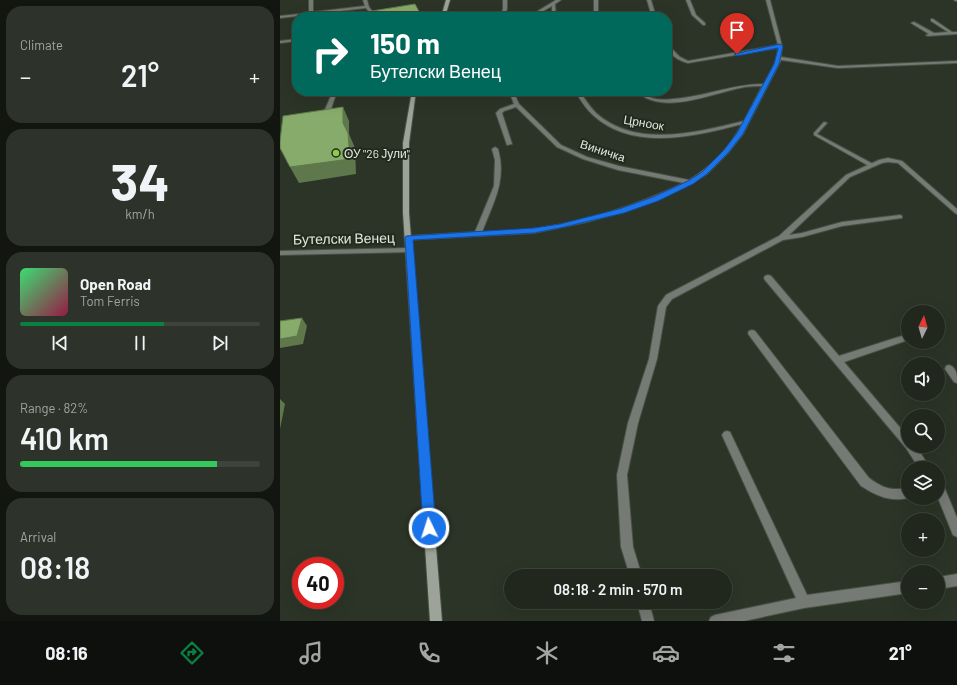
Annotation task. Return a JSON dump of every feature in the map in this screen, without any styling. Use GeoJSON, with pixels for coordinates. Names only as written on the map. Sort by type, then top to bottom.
{"type":"FeatureCollection","features":[{"type":"Feature","properties":{"kind":"street"},"geometry":{"type":"LineString","coordinates":[[311,0],[311,12]]}},
{"type":"Feature","properties":{"kind":"street"},"geometry":{"type":"LineString","coordinates":[[365,0],[367,7],[371,12]]}},
{"type":"Feature","properties":{"kind":"street"},"geometry":{"type":"LineString","coordinates":[[444,12],[448,0]]}},
{"type":"Feature","properties":{"kind":"street"},"geometry":{"type":"LineString","coordinates":[[504,12],[505,0]]}},
{"type":"Feature","properties":{"kind":"street"},"geometry":{"type":"LineString","coordinates":[[539,12],[559,0]]}},
{"type":"Feature","properties":{"kind":"street"},"geometry":{"type":"LineString","coordinates":[[596,0],[596,12]]}},
{"type":"Feature","properties":{"kind":"street"},"geometry":{"type":"LineString","coordinates":[[649,0],[653,12]]}},
{"type":"Feature","properties":{"kind":"street"},"geometry":{"type":"LineString","coordinates":[[688,0],[694,15],[704,24]]}},
{"type":"Feature","properties":{"kind":"street","name":"Бутелски Венец"},"geometry":{"type":"LineString","coordinates":[[408,238],[534,230],[585,221],[621,211],[655,199],[690,182],[704,173],[726,152],[740,134],[779,58],[780,46],[768,0]]}},
{"type":"Feature","properties":{"kind":"street"},"geometry":{"type":"LineString","coordinates":[[554,4],[554,12]]}},
{"type":"Feature","properties":{"kind":"street"},"geometry":{"type":"LineString","coordinates":[[327,12],[367,7]]}},
{"type":"Feature","properties":{"kind":"street"},"geometry":{"type":"LineString","coordinates":[[280,18],[292,16]]}},
{"type":"Feature","properties":{"kind":"street"},"geometry":{"type":"LineString","coordinates":[[932,20],[951,33]]}},
{"type":"Feature","properties":{"kind":"street"},"geometry":{"type":"LineString","coordinates":[[913,23],[930,34],[957,33]]}},
{"type":"Feature","properties":{"kind":"street"},"geometry":{"type":"LineString","coordinates":[[280,42],[292,41]]}},
{"type":"Feature","properties":{"kind":"street"},"geometry":{"type":"LineString","coordinates":[[672,52],[683,62],[688,62],[780,46]]}},
{"type":"Feature","properties":{"kind":"street"},"geometry":{"type":"LineString","coordinates":[[779,58],[838,67],[957,62]]}},
{"type":"Feature","properties":{"kind":"street"},"geometry":{"type":"LineString","coordinates":[[645,96],[649,99],[674,101],[752,84],[766,85]]}},
{"type":"Feature","properties":{"kind":"street"},"geometry":{"type":"LineString","coordinates":[[327,112],[333,96]]}},
{"type":"Feature","properties":{"kind":"street"},"geometry":{"type":"LineString","coordinates":[[413,96],[406,143],[406,213],[436,621]]}},
{"type":"Feature","properties":{"kind":"street","name":"Виничка"},"geometry":{"type":"LineString","coordinates":[[513,96],[516,105],[560,146],[585,158],[618,168],[690,182]]}},
{"type":"Feature","properties":{"kind":"street","name":"Црноок"},"geometry":{"type":"LineString","coordinates":[[581,96],[590,109],[598,116],[613,126],[632,132],[670,136],[746,122]]}},
{"type":"Feature","properties":{"kind":"street"},"geometry":{"type":"LineString","coordinates":[[509,144],[499,113],[502,110],[516,105]]}},
{"type":"Feature","properties":{"kind":"street"},"geometry":{"type":"LineString","coordinates":[[478,233],[497,186],[498,160],[496,149]]}},
{"type":"Feature","properties":{"kind":"street"},"geometry":{"type":"LineString","coordinates":[[634,569],[628,547],[622,475],[633,423],[653,359],[662,306],[669,297],[781,238],[848,176],[871,165],[888,160],[900,162],[957,212]]}},
{"type":"Feature","properties":{"kind":"street"},"geometry":{"type":"LineString","coordinates":[[781,238],[802,235],[842,224],[900,217]]}},
{"type":"Feature","properties":{"kind":"street","name":"Бутелски Венец"},"geometry":{"type":"LineString","coordinates":[[280,253],[408,250]]}},
{"type":"Feature","properties":{"kind":"street"},"geometry":{"type":"LineString","coordinates":[[768,278],[901,435]]}},
{"type":"Feature","properties":{"kind":"street"},"geometry":{"type":"LineString","coordinates":[[752,333],[865,482],[881,493],[901,494]]}},
{"type":"Feature","properties":{"kind":"street"},"geometry":{"type":"LineString","coordinates":[[838,360],[901,339]]}},
{"type":"Feature","properties":{"kind":"street"},"geometry":{"type":"LineString","coordinates":[[948,369],[957,379]]}},
{"type":"Feature","properties":{"kind":"street"},"geometry":{"type":"LineString","coordinates":[[726,435],[804,602]]}},
{"type":"Feature","properties":{"kind":"street"},"geometry":{"type":"LineString","coordinates":[[945,503],[957,530]]}},
{"type":"Feature","properties":{"kind":"street"},"geometry":{"type":"LineString","coordinates":[[945,582],[957,580]]}},
{"type":"Feature","properties":{"kind":"street"},"geometry":{"type":"LineString","coordinates":[[718,621],[804,602],[901,588]]}},
{"type":"Feature","properties":{"kind":"street"},"geometry":{"type":"LineString","coordinates":[[645,609],[648,621]]}},
{"type":"Feature","properties":{"kind":"lane"},"geometry":{"type":"LineString","coordinates":[[825,123],[816,134],[871,165]]}},
{"type":"Feature","properties":{"kind":"building"},"geometry":{"type":"Polygon","coordinates":[[[415,4],[419,12],[372,12],[415,4]]]}},
{"type":"Feature","properties":{"kind":"building"},"geometry":{"type":"Polygon","coordinates":[[[343,107],[343,123],[348,133],[350,159],[290,167],[280,148],[283,116],[343,107]]]}},
{"type":"Feature","properties":{"kind":"building"},"geometry":{"type":"Polygon","coordinates":[[[302,318],[297,336],[280,339],[280,321],[302,318]]]}},
{"type":"Feature","properties":{"kind":"place","name":"ОУ \"26 Јули\""},"geometry":{"type":"Point","coordinates":[336,153]}},
{"type":"Feature","properties":{"kind":"route"},"geometry":{"type":"LineString","coordinates":[[429,528],[408,238],[478,233],[504,233],[560,226],[621,211],[655,199],[690,182],[704,173],[726,152],[740,134],[777,64],[780,55],[780,46],[737,54]]}}]}
